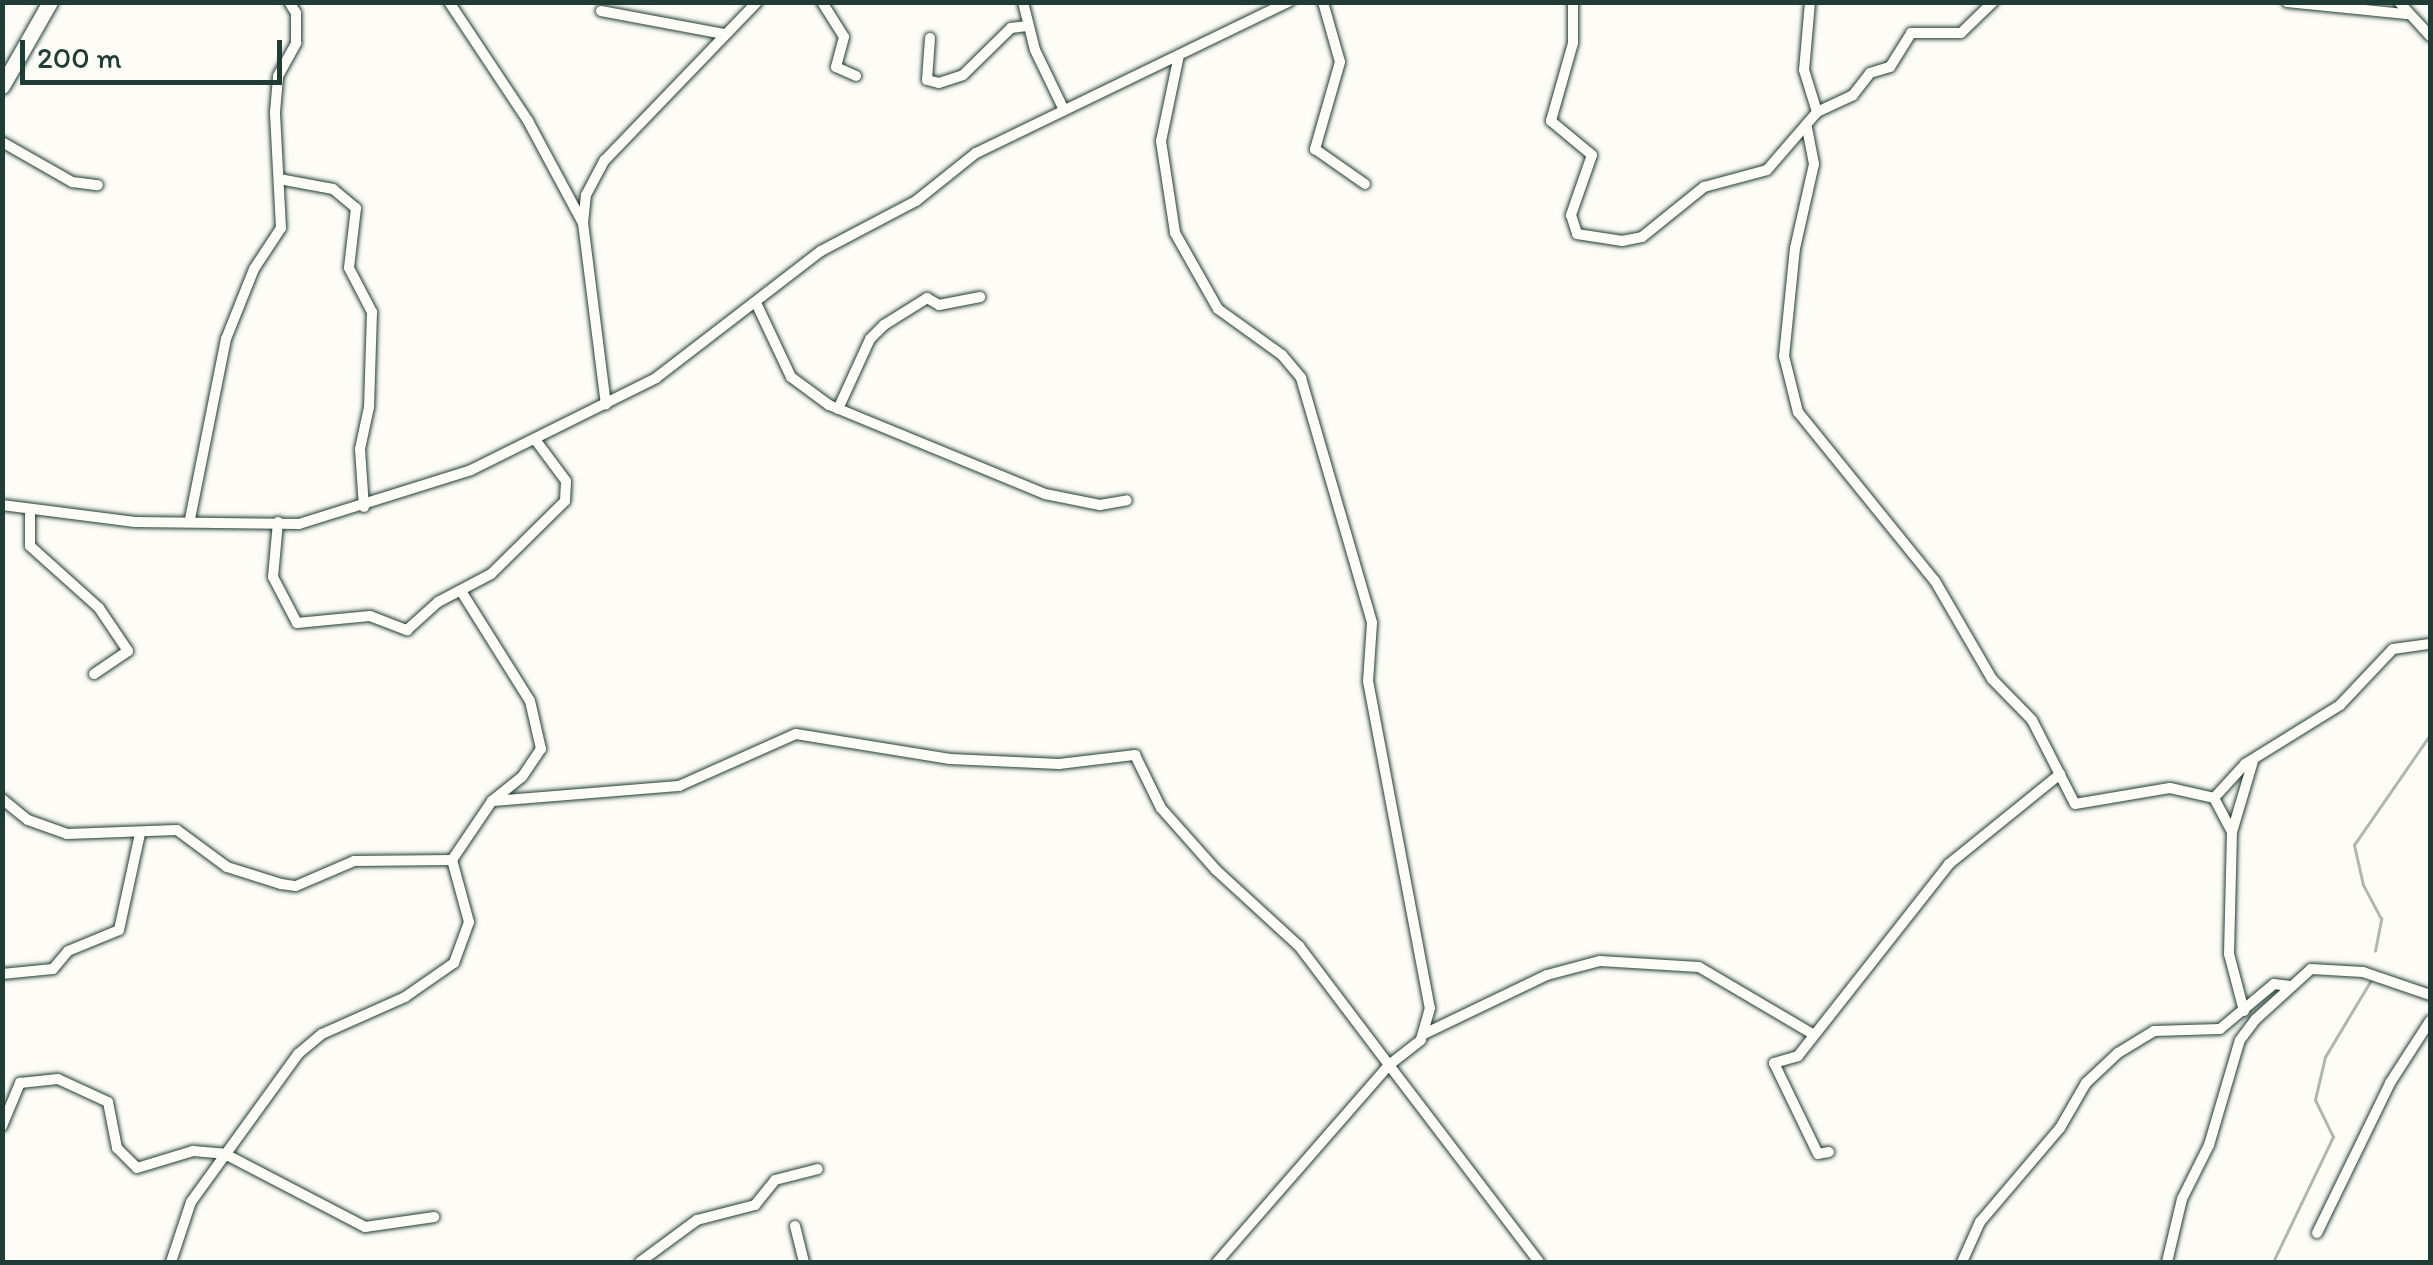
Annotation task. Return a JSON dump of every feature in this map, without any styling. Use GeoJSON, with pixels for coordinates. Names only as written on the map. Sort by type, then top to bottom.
{"type":"FeatureCollection","features":[{"type":"Feature","properties":{"kind":"main road"},"geometry":{"type":"LineString","coordinates":[[2,86],[50,2]]}},
{"type":"Feature","properties":{"kind":"street"},"geometry":{"type":"LineString","coordinates":[[190,518],[226,340],[254,269],[281,228],[278,76],[296,43],[296,12],[290,2]]}},
{"type":"Feature","properties":{"kind":"street"},"geometry":{"type":"LineString","coordinates":[[449,2],[528,121],[583,224]]}},
{"type":"Feature","properties":{"kind":"street"},"geometry":{"type":"LineString","coordinates":[[606,405],[583,224],[586,195],[606,160],[757,2]]}},
{"type":"Feature","properties":{"kind":"street"},"geometry":{"type":"LineString","coordinates":[[822,2],[844,37],[836,68],[856,76]]}},
{"type":"Feature","properties":{"kind":"street"},"geometry":{"type":"LineString","coordinates":[[1023,2],[1027,26],[1064,110]]}},
{"type":"Feature","properties":{"kind":"street"},"geometry":{"type":"LineString","coordinates":[[2,504],[135,522],[190,518],[315,522],[537,442],[656,378],[758,305],[821,251],[916,201],[976,152],[1289,2]]}},
{"type":"Feature","properties":{"kind":"street"},"geometry":{"type":"LineString","coordinates":[[1323,2],[1340,62],[1316,149],[1365,184]]}},
{"type":"Feature","properties":{"kind":"street"},"geometry":{"type":"LineString","coordinates":[[1573,2],[1573,43],[1551,121],[1592,155],[1570,216],[1578,234],[1622,241],[1642,237],[1704,187],[1767,170],[1817,112],[1853,95],[1870,73],[1890,67],[1911,33],[1960,33],[1993,2]]}},
{"type":"Feature","properties":{"kind":"street"},"geometry":{"type":"LineString","coordinates":[[1810,2],[1804,70],[1817,112]]}},
{"type":"Feature","properties":{"kind":"street"},"geometry":{"type":"LineString","coordinates":[[2287,2],[2406,14]]}},
{"type":"Feature","properties":{"kind":"street"},"geometry":{"type":"LineString","coordinates":[[2399,2],[2430,36]]}},
{"type":"Feature","properties":{"kind":"street"},"geometry":{"type":"LineString","coordinates":[[602,11],[724,34]]}},
{"type":"Feature","properties":{"kind":"street"},"geometry":{"type":"LineString","coordinates":[[930,38],[928,80],[939,84],[963,75],[1011,28],[1027,26]]}},
{"type":"Feature","properties":{"kind":"street"},"geometry":{"type":"LineString","coordinates":[[1180,54],[1162,119],[1168,208],[1218,309],[1282,355],[1309,397],[1372,622],[1367,678],[1428,997],[1426,1033]]}},
{"type":"Feature","properties":{"kind":"street"},"geometry":{"type":"LineString","coordinates":[[1807,128],[1814,164],[1795,248],[1784,356],[1798,412],[1935,581],[1992,680],[2032,720],[2075,804],[2170,788],[2214,798],[2232,832]]}},
{"type":"Feature","properties":{"kind":"street"},"geometry":{"type":"LineString","coordinates":[[2,142],[57,175],[98,185]]}},
{"type":"Feature","properties":{"kind":"street"},"geometry":{"type":"LineString","coordinates":[[278,179],[332,190],[356,208],[349,268],[372,312],[372,370],[360,449],[364,507]]}},
{"type":"Feature","properties":{"kind":"street"},"geometry":{"type":"LineString","coordinates":[[838,409],[870,339],[884,325],[927,298],[939,305],[980,298]]}},
{"type":"Feature","properties":{"kind":"street"},"geometry":{"type":"LineString","coordinates":[[758,305],[791,377],[838,409],[1045,494],[1100,505],[1128,500]]}},
{"type":"Feature","properties":{"kind":"street"},"geometry":{"type":"LineString","coordinates":[[278,522],[274,577],[297,623],[370,616],[408,630],[438,602],[463,594],[566,501],[566,481],[537,442]]}},
{"type":"Feature","properties":{"kind":"street"},"geometry":{"type":"LineString","coordinates":[[30,509],[30,546],[99,608],[128,651],[94,674]]}},
{"type":"Feature","properties":{"kind":"street"},"geometry":{"type":"LineString","coordinates":[[171,1262],[191,1202],[309,1044],[405,998],[454,964],[469,922],[452,860],[492,800],[535,762],[540,738],[506,656],[463,594]]}},
{"type":"Feature","properties":{"kind":"street"},"geometry":{"type":"LineString","coordinates":[[2214,798],[2253,761],[2340,705],[2393,649],[2430,644]]}},
{"type":"Feature","properties":{"kind":"street"},"geometry":{"type":"LineString","coordinates":[[492,800],[679,786],[796,734],[950,759],[1059,764],[1135,755],[1162,808],[1216,870],[1299,946],[1539,1262]]}},
{"type":"Feature","properties":{"kind":"street"},"geometry":{"type":"LineString","coordinates":[[2167,1262],[2182,1199],[2208,1145],[2246,1032],[2244,1008],[2229,954],[2232,832],[2253,761]]}},
{"type":"Feature","properties":{"kind":"street"},"geometry":{"type":"LineString","coordinates":[[1829,1152],[1818,1154],[1774,1063],[1798,1056],[1811,1033],[1949,864],[2060,774]]}},
{"type":"Feature","properties":{"kind":"street"},"geometry":{"type":"LineString","coordinates":[[2,798],[28,820],[67,834],[177,830],[228,866],[296,886],[354,861],[452,860]]}},
{"type":"Feature","properties":{"kind":"street"},"geometry":{"type":"LineString","coordinates":[[2,974],[52,969],[68,951],[118,930],[140,834]]}},
{"type":"Feature","properties":{"kind":"street"},"geometry":{"type":"LineString","coordinates":[[1216,1262],[1390,1066],[1426,1033],[1547,975],[1600,961],[1700,968],[1811,1033]]}},
{"type":"Feature","properties":{"kind":"street"},"geometry":{"type":"LineString","coordinates":[[2246,1032],[2311,969],[2346,971],[2430,994]]}},
{"type":"Feature","properties":{"kind":"street"},"geometry":{"type":"LineString","coordinates":[[1962,1262],[1980,1222],[2060,1128],[2086,1084],[2118,1052],[2154,1031],[2220,1029],[2274,984],[2290,986]]}},
{"type":"Feature","properties":{"kind":"street"},"geometry":{"type":"LineString","coordinates":[[2316,1233],[2390,1083],[2430,1021]]}},
{"type":"Feature","properties":{"kind":"street"},"geometry":{"type":"LineString","coordinates":[[2,1126],[20,1083],[58,1078],[108,1102],[116,1148],[137,1168],[193,1151],[225,1154],[366,1227],[434,1217]]}},
{"type":"Feature","properties":{"kind":"street"},"geometry":{"type":"LineString","coordinates":[[640,1262],[697,1220],[755,1205],[775,1180],[818,1169]]}},
{"type":"Feature","properties":{"kind":"street"},"geometry":{"type":"LineString","coordinates":[[795,1226],[804,1262]]}},
{"type":"Feature","properties":{"kind":"waterway"},"geometry":{"type":"LineString","coordinates":[[2375,951],[2381,919],[2363,885],[2354,845],[2430,735]]}},
{"type":"Feature","properties":{"kind":"waterway"},"geometry":{"type":"LineString","coordinates":[[2273,1262],[2333,1137],[2315,1100],[2325,1057],[2371,980]]}}]}
